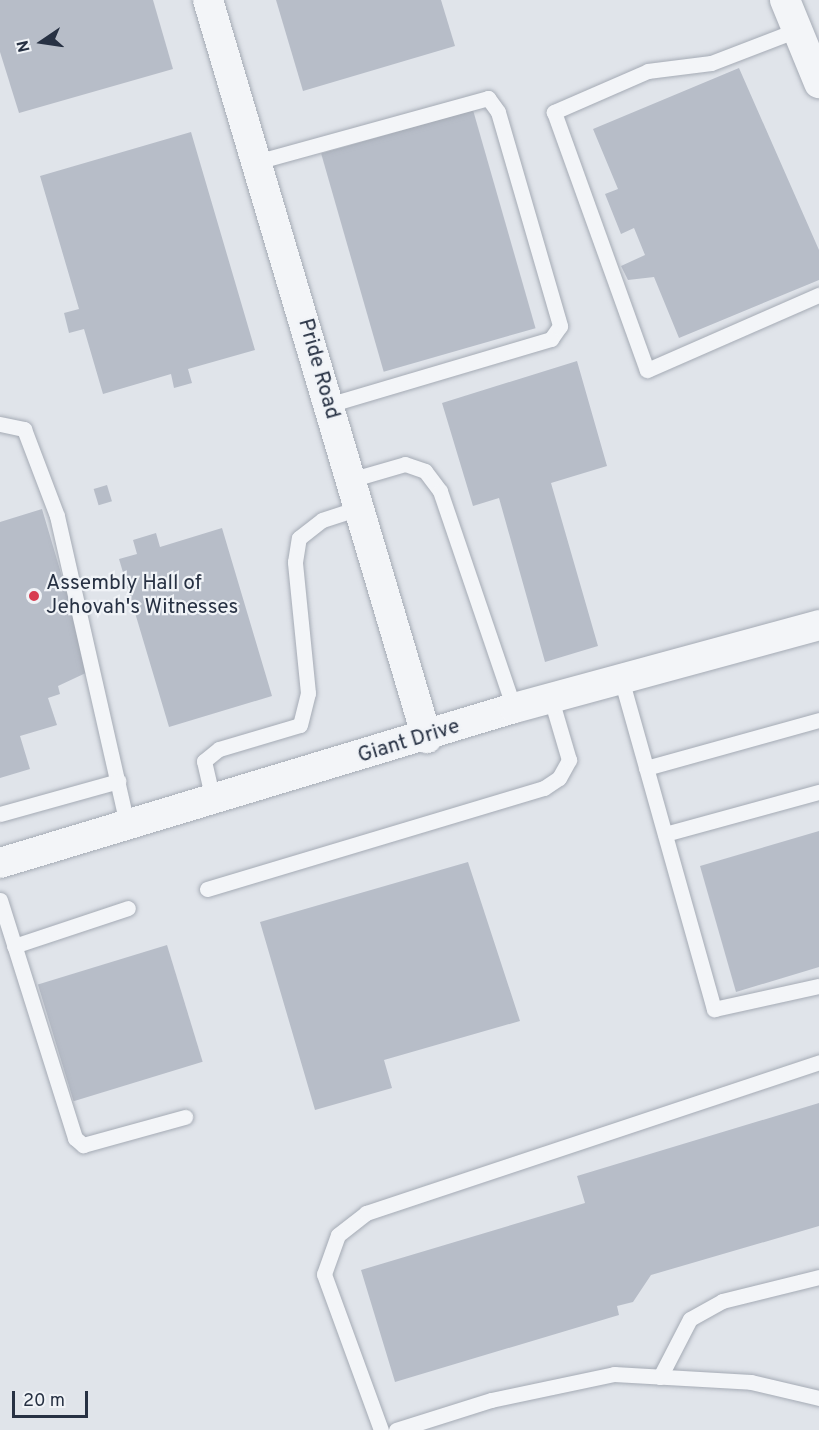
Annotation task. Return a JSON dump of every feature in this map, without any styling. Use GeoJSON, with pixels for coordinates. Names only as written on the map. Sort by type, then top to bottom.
{"type":"FeatureCollection","features":[{"type":"Feature","properties":{"kind":"street","name":"Pride Road"},"geometry":{"type":"LineString","coordinates":[[208,0],[427,738]]}},
{"type":"Feature","properties":{"kind":"street"},"geometry":{"type":"LineString","coordinates":[[785,0],[808,26],[819,83]]}},
{"type":"Feature","properties":{"kind":"street","name":"Giant Drive"},"geometry":{"type":"LineString","coordinates":[[0,862],[427,738],[514,708],[622,682],[819,625]]}},
{"type":"Feature","properties":{"kind":"lane"},"geometry":{"type":"LineString","coordinates":[[808,26],[711,63],[648,71],[554,112],[647,370],[819,295]]}},
{"type":"Feature","properties":{"kind":"lane"},"geometry":{"type":"LineString","coordinates":[[256,162],[488,98],[498,112],[560,326],[551,339],[328,405]]}},
{"type":"Feature","properties":{"kind":"lane"},"geometry":{"type":"LineString","coordinates":[[0,424],[24,429],[57,516],[127,825]]}},
{"type":"Feature","properties":{"kind":"lane"},"geometry":{"type":"LineString","coordinates":[[213,800],[204,761],[219,749],[300,725],[308,693],[295,562],[299,538],[354,494],[405,464],[425,471],[440,491],[514,708]]}},
{"type":"Feature","properties":{"kind":"lane"},"geometry":{"type":"LineString","coordinates":[[622,682],[714,1009],[819,986]]}},
{"type":"Feature","properties":{"kind":"lane"},"geometry":{"type":"LineString","coordinates":[[207,889],[544,788],[559,778],[568,760],[551,699]]}},
{"type":"Feature","properties":{"kind":"lane"},"geometry":{"type":"LineString","coordinates":[[646,768],[819,720]]}},
{"type":"Feature","properties":{"kind":"lane"},"geometry":{"type":"LineString","coordinates":[[0,814],[118,781]]}},
{"type":"Feature","properties":{"kind":"lane"},"geometry":{"type":"LineString","coordinates":[[665,834],[819,792]]}},
{"type":"Feature","properties":{"kind":"lane"},"geometry":{"type":"LineString","coordinates":[[0,900],[75,1138],[83,1145],[185,1117]]}},
{"type":"Feature","properties":{"kind":"lane"},"geometry":{"type":"LineString","coordinates":[[14,946],[128,908]]}},
{"type":"Feature","properties":{"kind":"lane"},"geometry":{"type":"LineString","coordinates":[[381,1430],[324,1274],[338,1235],[366,1213],[819,1062]]}},
{"type":"Feature","properties":{"kind":"lane"},"geometry":{"type":"LineString","coordinates":[[660,1377],[690,1319],[722,1301],[819,1277]]}},
{"type":"Feature","properties":{"kind":"lane"},"geometry":{"type":"LineString","coordinates":[[396,1430],[491,1400],[614,1374],[751,1382],[819,1398]]}},
{"type":"Feature","properties":{"kind":"building"},"geometry":{"type":"Polygon","coordinates":[[[0,0],[153,0],[173,69],[19,113],[0,52],[0,0]]]}},
{"type":"Feature","properties":{"kind":"building"},"geometry":{"type":"Polygon","coordinates":[[[276,0],[441,0],[455,46],[303,91],[276,0]]]}},
{"type":"Feature","properties":{"kind":"building"},"geometry":{"type":"Polygon","coordinates":[[[739,68],[819,250],[819,280],[679,338],[654,277],[628,280],[621,266],[645,255],[634,228],[621,234],[605,194],[618,189],[593,129],[739,68]]]}},
{"type":"Feature","properties":{"kind":"building"},"geometry":{"type":"Polygon","coordinates":[[[473,110],[536,328],[384,372],[321,154],[473,110]]]}},
{"type":"Feature","properties":{"kind":"building"},"geometry":{"type":"Polygon","coordinates":[[[191,132],[255,350],[188,369],[192,383],[174,388],[171,374],[103,394],[84,329],[69,333],[64,313],[79,309],[40,176],[191,132]]]}},
{"type":"Feature","properties":{"kind":"building"},"geometry":{"type":"Polygon","coordinates":[[[577,361],[607,466],[551,483],[598,646],[545,662],[499,498],[473,506],[442,403],[577,361]]]}},
{"type":"Feature","properties":{"kind":"building"},"geometry":{"type":"Polygon","coordinates":[[[107,485],[112,501],[99,505],[94,489],[107,485]]]}},
{"type":"Feature","properties":{"kind":"building","name":"Assembly Hall of Jehovah's Witnesses"},"geometry":{"type":"Polygon","coordinates":[[[42,509],[90,671],[58,686],[60,694],[48,698],[57,725],[20,736],[30,769],[0,778],[0,522],[42,509]]]}},
{"type":"Feature","properties":{"kind":"building"},"geometry":{"type":"Polygon","coordinates":[[[222,528],[272,696],[169,727],[119,559],[137,554],[133,540],[156,533],[160,547],[222,528]]]}},
{"type":"Feature","properties":{"kind":"building"},"geometry":{"type":"Polygon","coordinates":[[[819,831],[819,967],[736,992],[700,866],[819,831]]]}},
{"type":"Feature","properties":{"kind":"building"},"geometry":{"type":"Polygon","coordinates":[[[468,862],[520,1021],[384,1060],[392,1088],[315,1110],[260,922],[468,862]]]}},
{"type":"Feature","properties":{"kind":"building"},"geometry":{"type":"Polygon","coordinates":[[[167,945],[203,1062],[74,1101],[38,984],[167,945]]]}},
{"type":"Feature","properties":{"kind":"building"},"geometry":{"type":"Polygon","coordinates":[[[819,1103],[819,1226],[651,1275],[633,1302],[617,1306],[619,1315],[395,1382],[361,1270],[585,1203],[577,1176],[819,1103]]]}},
{"type":"Feature","properties":{"kind":"place","name":"Assembly Hall of Jehovah's Witnesses"},"geometry":{"type":"Point","coordinates":[34,596]}}]}
